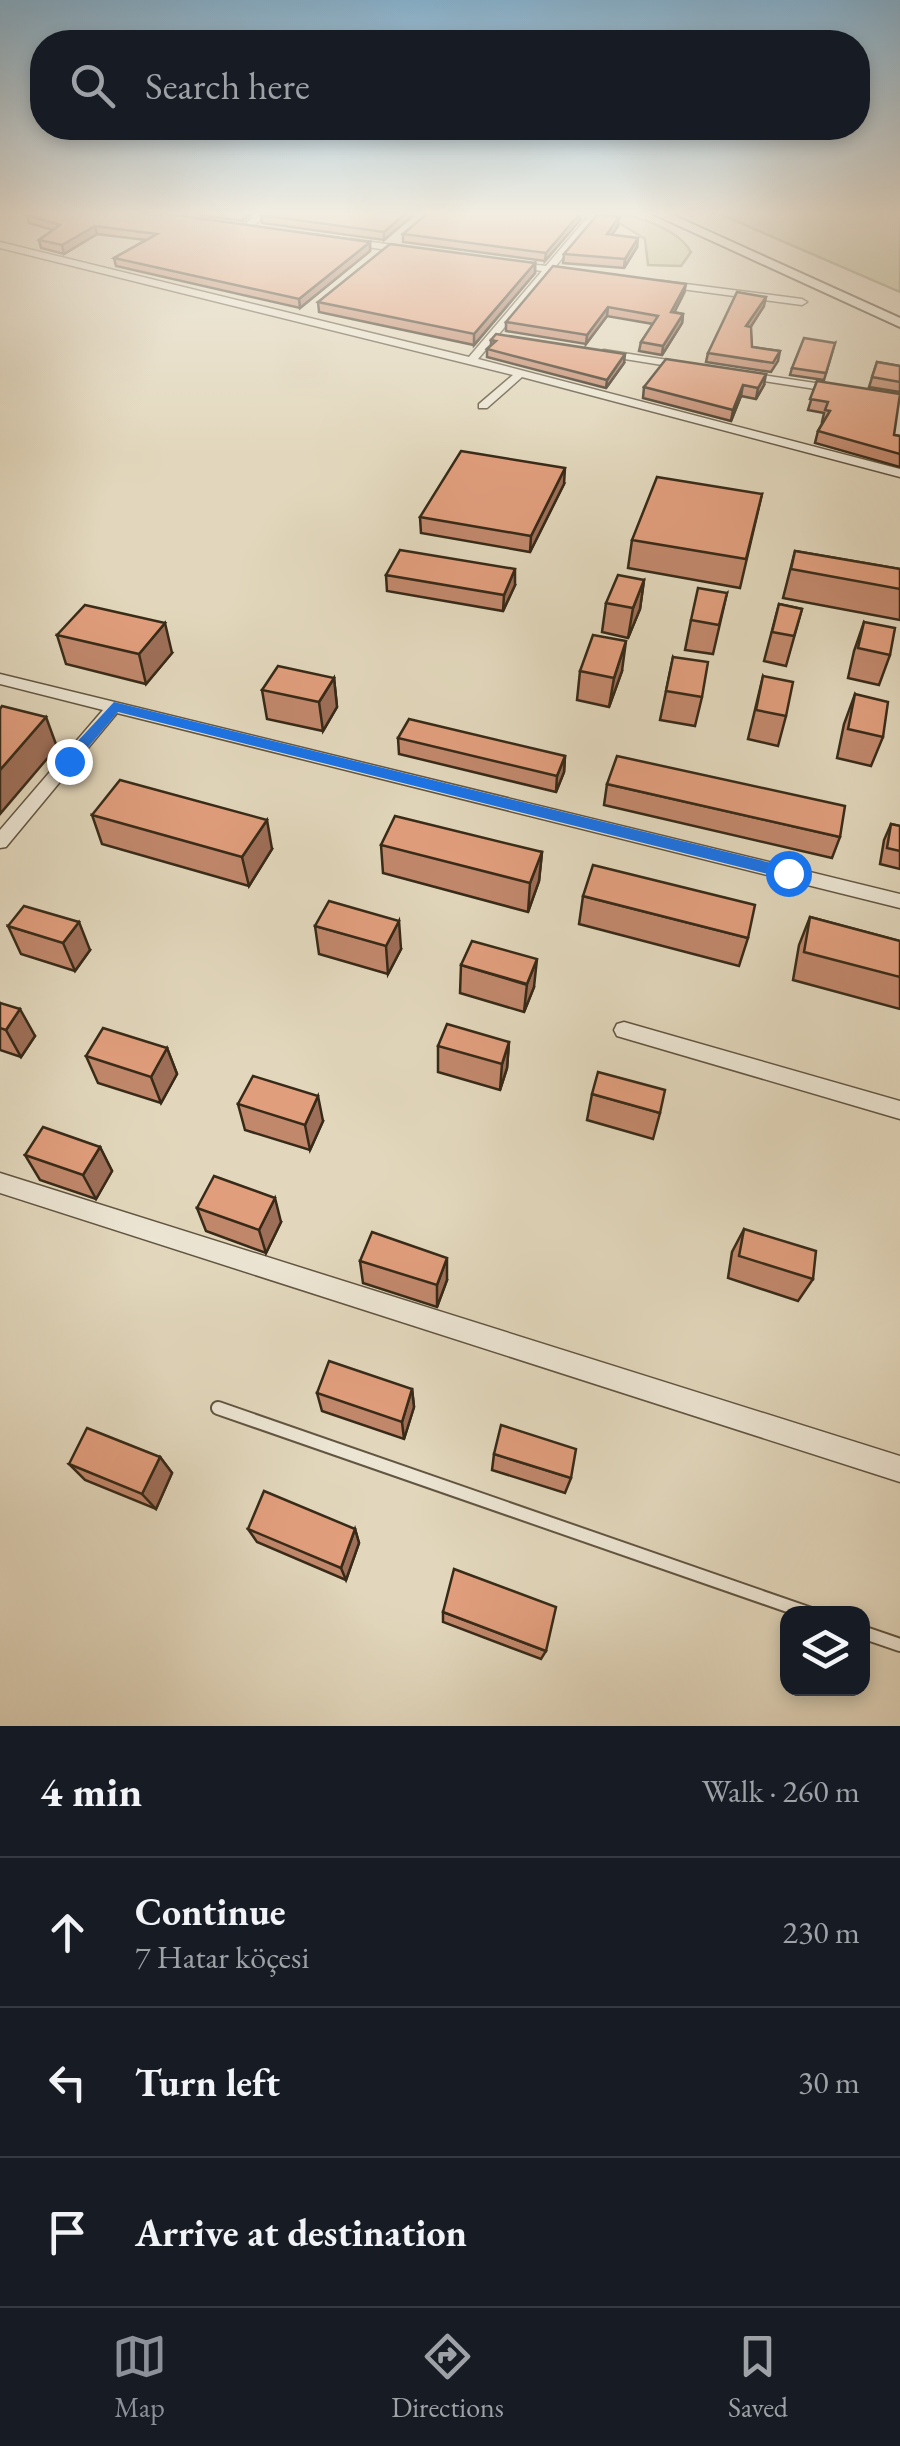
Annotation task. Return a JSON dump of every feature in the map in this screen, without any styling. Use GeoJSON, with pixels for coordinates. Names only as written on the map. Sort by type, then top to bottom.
{"type":"FeatureCollection","features":[{"type":"Feature","properties":{"kind":"main road"},"geometry":{"type":"LineString","coordinates":[[833,293],[900,323]]}},
{"type":"Feature","properties":{"kind":"main road"},"geometry":{"type":"LineString","coordinates":[[858,293],[900,311]]}},
{"type":"Feature","properties":{"kind":"street"},"geometry":{"type":"LineString","coordinates":[[192,293],[900,473]]}},
{"type":"Feature","properties":{"kind":"street"},"geometry":{"type":"LineString","coordinates":[[469,363],[530,293]]}},
{"type":"Feature","properties":{"kind":"street"},"geometry":{"type":"LineString","coordinates":[[728,293],[802,302]]}},
{"type":"Feature","properties":{"kind":"street"},"geometry":{"type":"LineString","coordinates":[[299,319],[314,307]]}},
{"type":"Feature","properties":{"kind":"street"},"geometry":{"type":"LineString","coordinates":[[492,336],[512,339]]}},
{"type":"Feature","properties":{"kind":"street"},"geometry":{"type":"LineString","coordinates":[[589,351],[706,369]]}},
{"type":"Feature","properties":{"kind":"street"},"geometry":{"type":"LineString","coordinates":[[725,372],[842,390]]}},
{"type":"Feature","properties":{"kind":"street"},"geometry":{"type":"LineString","coordinates":[[484,406],[518,376]]}},
{"type":"Feature","properties":{"kind":"street"},"geometry":{"type":"LineString","coordinates":[[0,679],[900,901]]}},
{"type":"Feature","properties":{"kind":"street"},"geometry":{"type":"LineString","coordinates":[[0,842],[114,706]]}},
{"type":"Feature","properties":{"kind":"street"},"geometry":{"type":"LineString","coordinates":[[624,1030],[900,1110]]}},
{"type":"Feature","properties":{"kind":"street"},"geometry":{"type":"LineString","coordinates":[[0,1183],[900,1469]]}},
{"type":"Feature","properties":{"kind":"lane"},"geometry":{"type":"LineString","coordinates":[[218,1408],[787,1606]]}},
{"type":"Feature","properties":{"kind":"lane"},"geometry":{"type":"LineString","coordinates":[[870,1635],[900,1644]]}},
{"type":"Feature","properties":{"kind":"building"},"geometry":{"type":"Polygon","coordinates":[[[270,293],[307,293],[299,299],[270,293]]]}},
{"type":"Feature","properties":{"kind":"building"},"geometry":{"type":"Polygon","coordinates":[[[330,293],[510,293],[474,334],[318,302],[330,293]]]}},
{"type":"Feature","properties":{"kind":"building"},"geometry":{"type":"Polygon","coordinates":[[[531,293],[681,293],[671,312],[683,314],[663,346],[641,342],[658,316],[608,307],[587,335],[506,322],[531,293]]]}},
{"type":"Feature","properties":{"kind":"building"},"geometry":{"type":"Polygon","coordinates":[[[737,293],[766,297],[746,326],[751,327],[752,347],[780,351],[773,363],[708,353],[737,293]]]}},
{"type":"Feature","properties":{"kind":"building"},"geometry":{"type":"Polygon","coordinates":[[[496,334],[625,354],[607,380],[487,349],[496,341],[491,340],[496,334]]]}},
{"type":"Feature","properties":{"kind":"building"},"geometry":{"type":"Polygon","coordinates":[[[804,338],[835,343],[826,373],[792,368],[804,338]]]}},
{"type":"Feature","properties":{"kind":"building"},"geometry":{"type":"Polygon","coordinates":[[[666,359],[766,374],[758,388],[743,385],[733,410],[644,387],[666,359]]]}},
{"type":"Feature","properties":{"kind":"building"},"geometry":{"type":"Polygon","coordinates":[[[877,362],[900,366],[900,382],[872,377],[877,362]]]}},
{"type":"Feature","properties":{"kind":"building"},"geometry":{"type":"Polygon","coordinates":[[[817,381],[900,394],[894,435],[900,436],[900,454],[818,431],[830,411],[825,410],[828,402],[810,399],[817,381]]]}},
{"type":"Feature","properties":{"kind":"building"},"geometry":{"type":"Polygon","coordinates":[[[461,451],[565,468],[531,536],[420,517],[461,451]]]}},
{"type":"Feature","properties":{"kind":"building"},"geometry":{"type":"Polygon","coordinates":[[[657,477],[762,494],[746,559],[632,540],[657,477]]]}},
{"type":"Feature","properties":{"kind":"building"},"geometry":{"type":"Polygon","coordinates":[[[400,550],[515,569],[504,595],[386,575],[400,550]]]}},
{"type":"Feature","properties":{"kind":"building"},"geometry":{"type":"Polygon","coordinates":[[[795,551],[900,569],[900,589],[791,569],[795,551]]]}},
{"type":"Feature","properties":{"kind":"building"},"geometry":{"type":"Polygon","coordinates":[[[618,575],[644,580],[633,608],[606,603],[618,575]]]}},
{"type":"Feature","properties":{"kind":"building"},"geometry":{"type":"Polygon","coordinates":[[[698,588],[727,593],[719,625],[691,620],[698,588]]]}},
{"type":"Feature","properties":{"kind":"building"},"geometry":{"type":"Polygon","coordinates":[[[779,604],[802,609],[794,636],[772,632],[779,604]]]}},
{"type":"Feature","properties":{"kind":"building"},"geometry":{"type":"Polygon","coordinates":[[[85,605],[165,623],[139,654],[57,635],[85,605]]]}},
{"type":"Feature","properties":{"kind":"building"},"geometry":{"type":"Polygon","coordinates":[[[864,622],[895,628],[890,655],[858,648],[864,622]]]}},
{"type":"Feature","properties":{"kind":"building"},"geometry":{"type":"Polygon","coordinates":[[[593,635],[626,641],[614,678],[580,671],[593,635]]]}},
{"type":"Feature","properties":{"kind":"building"},"geometry":{"type":"Polygon","coordinates":[[[673,657],[708,662],[702,697],[666,691],[673,657]]]}},
{"type":"Feature","properties":{"kind":"building"},"geometry":{"type":"Polygon","coordinates":[[[278,666],[334,678],[319,702],[262,690],[278,666]]]}},
{"type":"Feature","properties":{"kind":"building"},"geometry":{"type":"Polygon","coordinates":[[[763,676],[793,682],[786,716],[756,710],[763,676]]]}},
{"type":"Feature","properties":{"kind":"building"},"geometry":{"type":"Polygon","coordinates":[[[855,694],[888,702],[883,737],[848,729],[855,694]]]}},
{"type":"Feature","properties":{"kind":"building"},"geometry":{"type":"Polygon","coordinates":[[[2,706],[46,717],[0,770],[0,709],[2,706]]]}},
{"type":"Feature","properties":{"kind":"building"},"geometry":{"type":"Polygon","coordinates":[[[409,719],[565,756],[557,776],[398,738],[409,719]]]}},
{"type":"Feature","properties":{"kind":"building"},"geometry":{"type":"Polygon","coordinates":[[[617,756],[845,806],[840,837],[607,784],[617,756]]]}},
{"type":"Feature","properties":{"kind":"building"},"geometry":{"type":"Polygon","coordinates":[[[120,780],[267,820],[242,857],[92,815],[120,780]]]}},
{"type":"Feature","properties":{"kind":"building"},"geometry":{"type":"Polygon","coordinates":[[[395,816],[542,852],[530,883],[381,845],[395,816]]]}},
{"type":"Feature","properties":{"kind":"building"},"geometry":{"type":"Polygon","coordinates":[[[891,824],[900,826],[900,851],[887,848],[891,824]]]}},
{"type":"Feature","properties":{"kind":"building"},"geometry":{"type":"Polygon","coordinates":[[[593,865],[755,905],[748,938],[583,896],[593,865]]]}},
{"type":"Feature","properties":{"kind":"building"},"geometry":{"type":"Polygon","coordinates":[[[329,901],[399,921],[386,946],[315,926],[329,901]]]}},
{"type":"Feature","properties":{"kind":"building"},"geometry":{"type":"Polygon","coordinates":[[[24,906],[79,922],[63,943],[8,926],[24,906]]]}},
{"type":"Feature","properties":{"kind":"building"},"geometry":{"type":"Polygon","coordinates":[[[810,917],[900,941],[900,977],[804,952],[810,917]]]}},
{"type":"Feature","properties":{"kind":"building"},"geometry":{"type":"Polygon","coordinates":[[[472,941],[537,959],[527,984],[461,965],[472,941]]]}},
{"type":"Feature","properties":{"kind":"building"},"geometry":{"type":"Polygon","coordinates":[[[0,1003],[20,1009],[6,1030],[0,1028],[0,1003]]]}},
{"type":"Feature","properties":{"kind":"building"},"geometry":{"type":"Polygon","coordinates":[[[447,1024],[509,1042],[502,1064],[438,1046],[447,1024]]]}},
{"type":"Feature","properties":{"kind":"building"},"geometry":{"type":"Polygon","coordinates":[[[103,1028],[167,1048],[151,1077],[86,1056],[103,1028]]]}},
{"type":"Feature","properties":{"kind":"building"},"geometry":{"type":"Polygon","coordinates":[[[598,1072],[665,1090],[660,1113],[592,1094],[598,1072]]]}},
{"type":"Feature","properties":{"kind":"building"},"geometry":{"type":"Polygon","coordinates":[[[253,1076],[318,1096],[305,1125],[238,1104],[253,1076]]]}},
{"type":"Feature","properties":{"kind":"building"},"geometry":{"type":"Polygon","coordinates":[[[43,1127],[100,1147],[83,1175],[25,1155],[43,1127]]]}},
{"type":"Feature","properties":{"kind":"building"},"geometry":{"type":"Polygon","coordinates":[[[214,1176],[275,1198],[259,1230],[197,1208],[214,1176]]]}},
{"type":"Feature","properties":{"kind":"building"},"geometry":{"type":"Polygon","coordinates":[[[744,1229],[816,1251],[813,1279],[739,1256],[744,1229]]]}},
{"type":"Feature","properties":{"kind":"building"},"geometry":{"type":"Polygon","coordinates":[[[372,1232],[447,1258],[437,1285],[360,1261],[372,1232]]]}},
{"type":"Feature","properties":{"kind":"building"},"geometry":{"type":"Polygon","coordinates":[[[329,1361],[412,1389],[402,1422],[317,1393],[329,1361]]]}},
{"type":"Feature","properties":{"kind":"building"},"geometry":{"type":"Polygon","coordinates":[[[501,1425],[576,1449],[571,1478],[494,1454],[501,1425]]]}},
{"type":"Feature","properties":{"kind":"building"},"geometry":{"type":"Polygon","coordinates":[[[87,1428],[160,1457],[142,1494],[69,1464],[87,1428]]]}},
{"type":"Feature","properties":{"kind":"building"},"geometry":{"type":"Polygon","coordinates":[[[264,1491],[355,1529],[341,1568],[248,1529],[264,1491]]]}},
{"type":"Feature","properties":{"kind":"building"},"geometry":{"type":"Polygon","coordinates":[[[454,1569],[556,1607],[546,1651],[443,1612],[454,1569]]]}},
{"type":"Feature","properties":{"kind":"route"},"geometry":{"type":"LineString","coordinates":[[69,761],[114,706],[788,873]]}}]}
